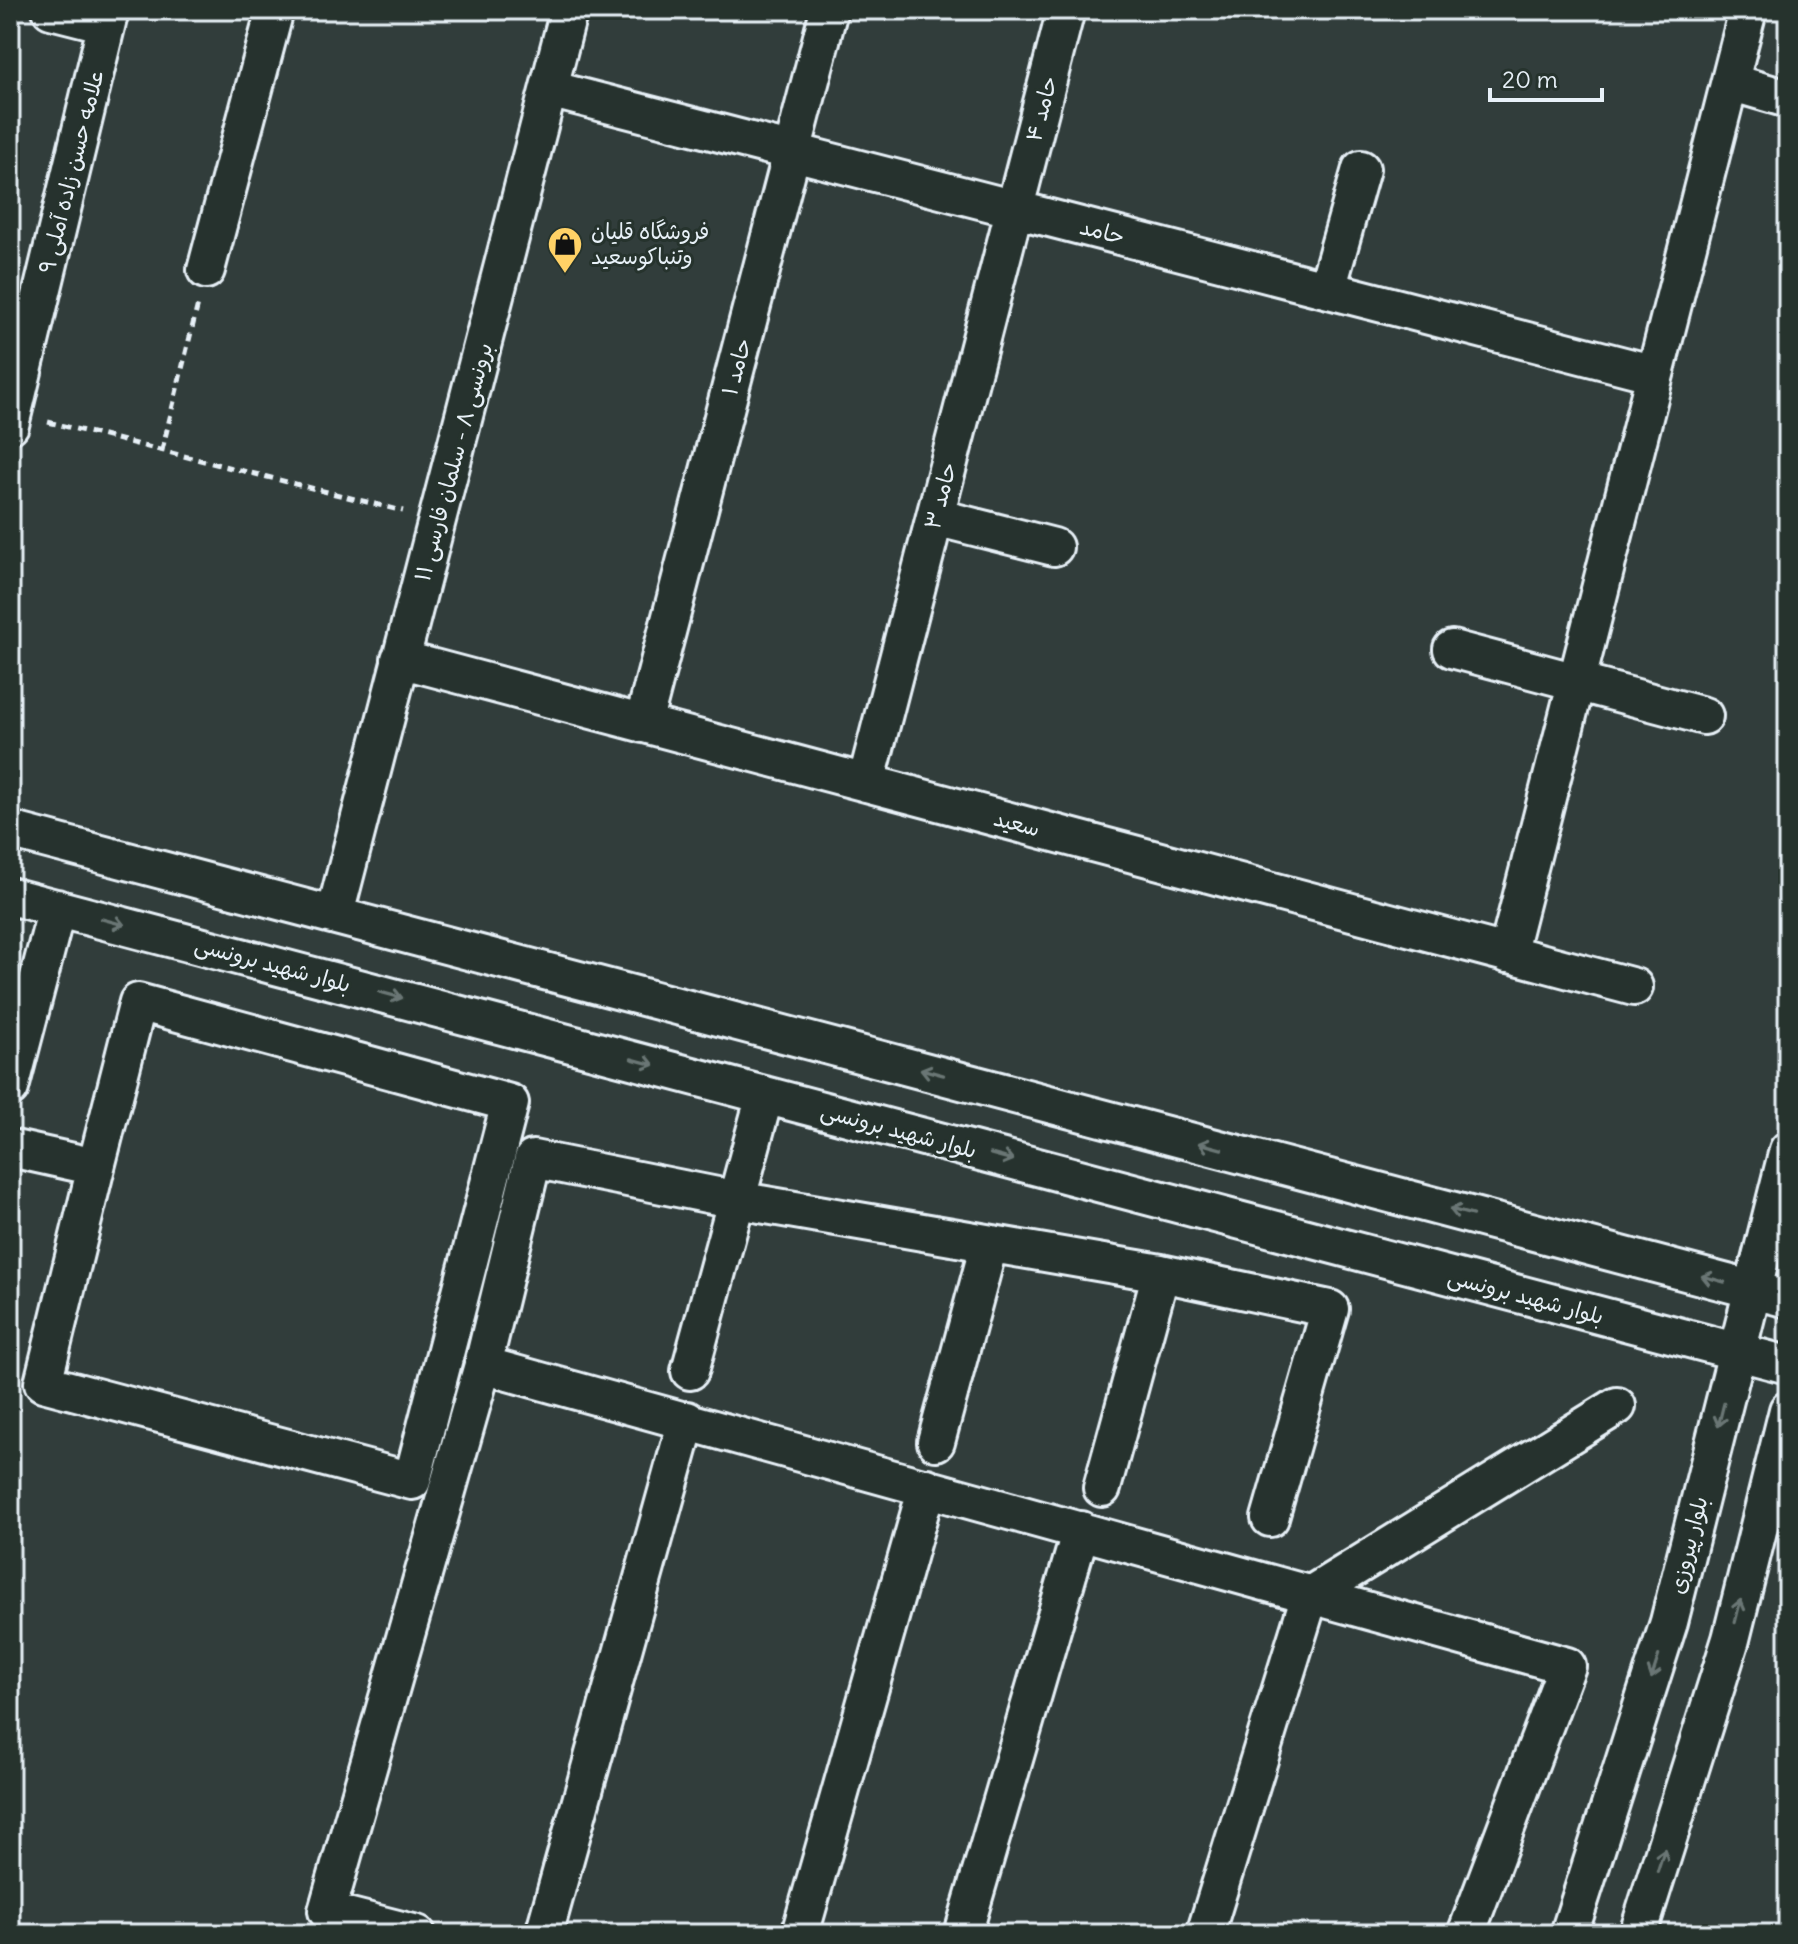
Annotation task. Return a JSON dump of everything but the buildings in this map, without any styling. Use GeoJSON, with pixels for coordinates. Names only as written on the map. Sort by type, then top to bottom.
{"type":"FeatureCollection","features":[{"type":"Feature","properties":{"kind":"street"},"geometry":{"type":"LineString","coordinates":[[51,10],[108,17]]}},
{"type":"Feature","properties":{"kind":"street"},"geometry":{"type":"LineString","coordinates":[[206,270],[275,10]]}},
{"type":"Feature","properties":{"kind":"street","name":"برونسی ۸ - سلمان فارسی ۱۱"},"geometry":{"type":"LineString","coordinates":[[335,914],[569,10]]}},
{"type":"Feature","properties":{"kind":"street","name":"حامد ۱"},"geometry":{"type":"LineString","coordinates":[[643,724],[829,10]]}},
{"type":"Feature","properties":{"kind":"street","name":"حامد ۴"},"geometry":{"type":"LineString","coordinates":[[1015,209],[1066,10]]}},
{"type":"Feature","properties":{"kind":"street"},"geometry":{"type":"LineString","coordinates":[[1507,954],[1748,10]]}},
{"type":"Feature","properties":{"kind":"street","name":"علامه حسن زاده آملی ۹"},"geometry":{"type":"LineString","coordinates":[[11,416],[108,17]]}},
{"type":"Feature","properties":{"kind":"street"},"geometry":{"type":"LineString","coordinates":[[1730,82],[1788,99]]}},
{"type":"Feature","properties":{"kind":"street","name":"حامد"},"geometry":{"type":"LineString","coordinates":[[549,89],[1655,374]]}},
{"type":"Feature","properties":{"kind":"street"},"geometry":{"type":"LineString","coordinates":[[1327,289],[1361,169]]}},
{"type":"Feature","properties":{"kind":"street","name":"حامد ۳"},"geometry":{"type":"LineString","coordinates":[[866,783],[1015,209]]}},
{"type":"Feature","properties":{"kind":"street"},"geometry":{"type":"LineString","coordinates":[[935,517],[1054,547]]}},
{"type":"Feature","properties":{"kind":"street"},"geometry":{"type":"LineString","coordinates":[[1452,649],[1704,716]]}},
{"type":"Feature","properties":{"kind":"street","name":"سعید"},"geometry":{"type":"LineString","coordinates":[[400,659],[1634,987]]}},
{"type":"Feature","properties":{"kind":"street"},"geometry":{"type":"LineString","coordinates":[[10,830],[1788,1299]]}},
{"type":"Feature","properties":{"kind":"street","name":"بلوار شهید برونسی"},"geometry":{"type":"LineString","coordinates":[[10,896],[1788,1365]]}},
{"type":"Feature","properties":{"kind":"street"},"geometry":{"type":"LineString","coordinates":[[10,1088],[57,908]]}},
{"type":"Feature","properties":{"kind":"street"},"geometry":{"type":"LineString","coordinates":[[138,1002],[510,1103],[412,1481],[43,1383],[96,1167],[138,1002]]}},
{"type":"Feature","properties":{"kind":"street"},"geometry":{"type":"LineString","coordinates":[[690,1371],[765,1095]]}},
{"type":"Feature","properties":{"kind":"street"},"geometry":{"type":"LineString","coordinates":[[10,1148],[96,1167]]}},
{"type":"Feature","properties":{"kind":"street","name":"بلوار پیروزی"},"geometry":{"type":"LineString","coordinates":[[1569,1934],[1669,1622],[1788,1150]]}},
{"type":"Feature","properties":{"kind":"street"},"geometry":{"type":"LineString","coordinates":[[417,1934],[327,1911],[483,1365],[533,1159],[737,1200],[1161,1273],[1330,1309],[1270,1518]]}},
{"type":"Feature","properties":{"kind":"street"},"geometry":{"type":"LineString","coordinates":[[936,1442],[989,1245]]}},
{"type":"Feature","properties":{"kind":"street"},"geometry":{"type":"LineString","coordinates":[[1102,1488],[1161,1273]]}},
{"type":"Feature","properties":{"kind":"street"},"geometry":{"type":"LineString","coordinates":[[483,1365],[1567,1666],[1466,1934]]}},
{"type":"Feature","properties":{"kind":"street"},"geometry":{"type":"LineString","coordinates":[[1205,1934],[1310,1595],[1617,1406]]}},
{"type":"Feature","properties":{"kind":"street"},"geometry":{"type":"LineString","coordinates":[[1638,1934],[1731,1639],[1788,1410]]}},
{"type":"Feature","properties":{"kind":"street"},"geometry":{"type":"LineString","coordinates":[[544,1934],[687,1420]]}},
{"type":"Feature","properties":{"kind":"street"},"geometry":{"type":"LineString","coordinates":[[800,1934],[927,1487]]}},
{"type":"Feature","properties":{"kind":"street"},"geometry":{"type":"LineString","coordinates":[[963,1934],[1081,1530]]}},
{"type":"Feature","properties":{"kind":"path"},"geometry":{"type":"LineString","coordinates":[[162,450],[206,270]]}},
{"type":"Feature","properties":{"kind":"path"},"geometry":{"type":"LineString","coordinates":[[11,416],[162,450],[439,520]]}},
{"type":"Feature","properties":{"kind":"place","name":"فروشگاه قلیان وتنباکوسعید"},"geometry":{"type":"Point","coordinates":[565,275]}}]}
